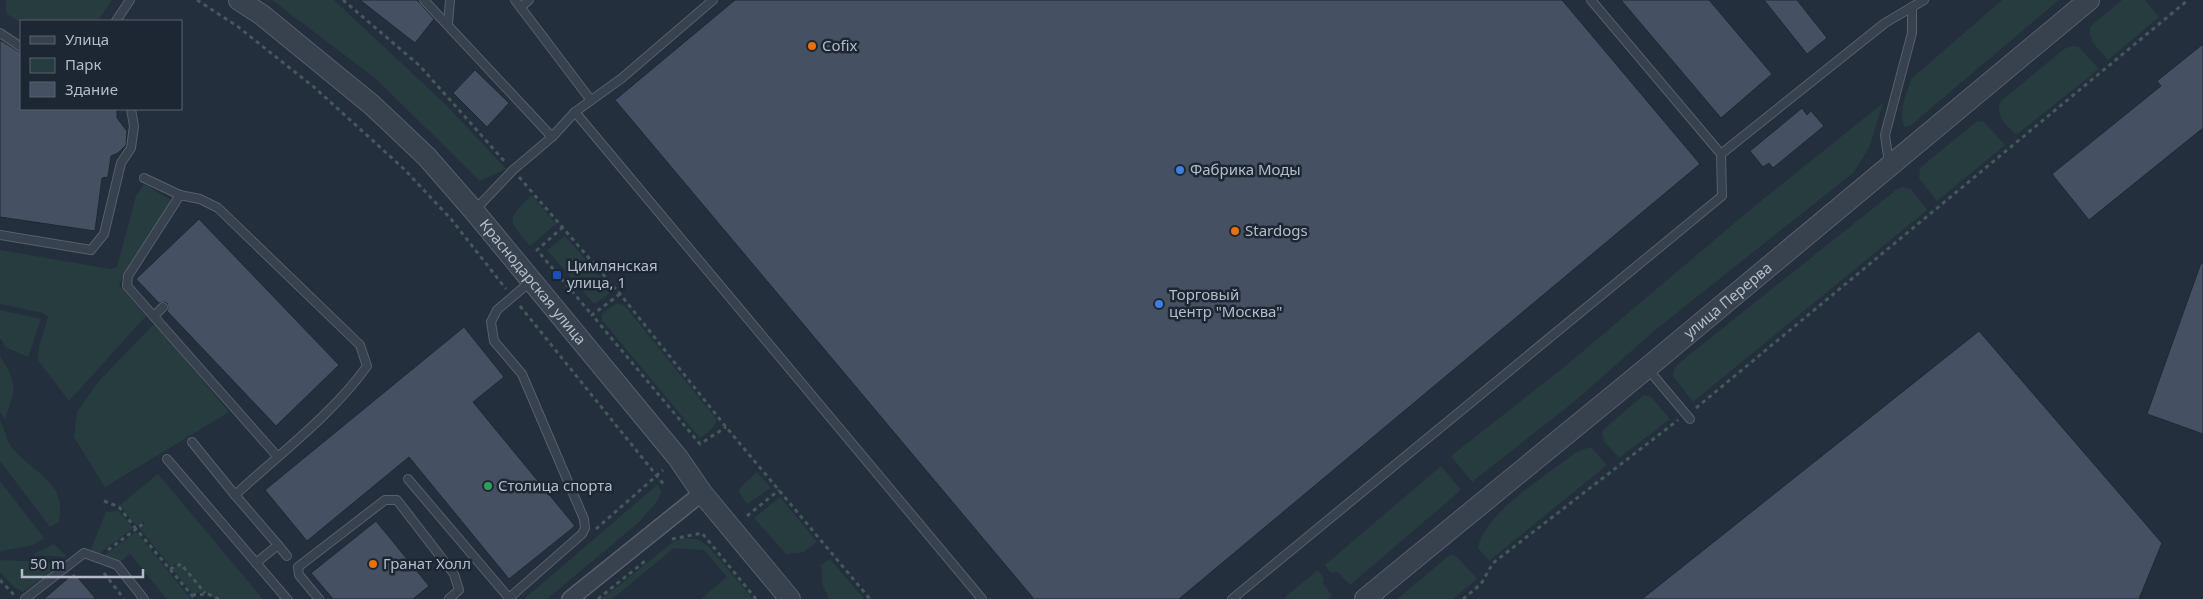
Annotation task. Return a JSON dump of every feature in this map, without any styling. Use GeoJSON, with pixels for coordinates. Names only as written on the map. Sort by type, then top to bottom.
{"type":"FeatureCollection","features":[{"type":"Feature","properties":{"kind":"street","name":"Краснодарская улица"},"geometry":{"type":"LineString","coordinates":[[239,0],[262,16],[372,104],[427,157],[532,280],[678,458],[702,493],[790,599]]}},
{"type":"Feature","properties":{"kind":"street","name":"улица Перерва"},"geometry":{"type":"LineString","coordinates":[[1365,599],[1647,368],[2088,0]]}},
{"type":"Feature","properties":{"kind":"street"},"geometry":{"type":"LineString","coordinates":[[570,599],[702,493]]}},
{"type":"Feature","properties":{"kind":"lane"},"geometry":{"type":"LineString","coordinates":[[117,20],[130,0]]}},
{"type":"Feature","properties":{"kind":"lane"},"geometry":{"type":"LineString","coordinates":[[424,0],[552,137]]}},
{"type":"Feature","properties":{"kind":"lane"},"geometry":{"type":"LineString","coordinates":[[448,24],[450,0]]}},
{"type":"Feature","properties":{"kind":"lane"},"geometry":{"type":"LineString","coordinates":[[515,0],[590,99]]}},
{"type":"Feature","properties":{"kind":"lane"},"geometry":{"type":"LineString","coordinates":[[521,7],[529,0]]}},
{"type":"Feature","properties":{"kind":"lane"},"geometry":{"type":"LineString","coordinates":[[474,211],[513,170],[552,137],[575,112],[590,99],[622,78],[713,0]]}},
{"type":"Feature","properties":{"kind":"lane"},"geometry":{"type":"LineString","coordinates":[[1232,599],[1722,196],[1721,154],[1591,0]]}},
{"type":"Feature","properties":{"kind":"lane"},"geometry":{"type":"LineString","coordinates":[[1721,154],[1884,23],[1924,0]]}},
{"type":"Feature","properties":{"kind":"lane"},"geometry":{"type":"LineString","coordinates":[[1889,166],[1885,135],[1912,33],[1912,7]]}},
{"type":"Feature","properties":{"kind":"lane"},"geometry":{"type":"LineString","coordinates":[[0,33],[20,46]]}},
{"type":"Feature","properties":{"kind":"lane"},"geometry":{"type":"LineString","coordinates":[[0,234],[91,250],[104,234],[120,163],[131,148],[134,126],[131,110]]}},
{"type":"Feature","properties":{"kind":"lane"},"geometry":{"type":"LineString","coordinates":[[575,112],[982,599]]}},
{"type":"Feature","properties":{"kind":"lane"},"geometry":{"type":"LineString","coordinates":[[144,178],[180,195],[200,199],[218,208],[360,345],[367,366],[340,399],[234,495]]}},
{"type":"Feature","properties":{"kind":"lane"},"geometry":{"type":"LineString","coordinates":[[180,195],[128,276],[127,286],[277,456]]}},
{"type":"Feature","properties":{"kind":"lane"},"geometry":{"type":"LineString","coordinates":[[408,479],[509,598],[582,534],[585,528],[584,519],[522,374],[494,341],[492,322],[498,310],[532,280]]}},
{"type":"Feature","properties":{"kind":"lane"},"geometry":{"type":"LineString","coordinates":[[154,316],[163,307]]}},
{"type":"Feature","properties":{"kind":"lane"},"geometry":{"type":"LineString","coordinates":[[1647,368],[1688,417]]}},
{"type":"Feature","properties":{"kind":"lane"},"geometry":{"type":"LineString","coordinates":[[192,442],[234,495],[287,556]]}},
{"type":"Feature","properties":{"kind":"lane"},"geometry":{"type":"LineString","coordinates":[[167,459],[287,599]]}},
{"type":"Feature","properties":{"kind":"lane"},"geometry":{"type":"LineString","coordinates":[[319,599],[299,575],[298,567],[386,500],[397,500],[454,574],[459,590],[449,599]]}},
{"type":"Feature","properties":{"kind":"lane"},"geometry":{"type":"LineString","coordinates":[[256,563],[278,545]]}},
{"type":"Feature","properties":{"kind":"lane"},"geometry":{"type":"LineString","coordinates":[[23,599],[84,553],[117,565],[144,599]]}},
{"type":"Feature","properties":{"kind":"path"},"geometry":{"type":"LineString","coordinates":[[197,0],[237,26],[315,88],[404,169],[451,219],[665,486]]}},
{"type":"Feature","properties":{"kind":"path"},"geometry":{"type":"LineString","coordinates":[[343,0],[420,66],[564,227],[726,427],[870,599]]}},
{"type":"Feature","properties":{"kind":"path"},"geometry":{"type":"LineString","coordinates":[[1463,599],[1481,584],[1493,563],[1688,417],[2188,0]]}},
{"type":"Feature","properties":{"kind":"path"},"geometry":{"type":"LineString","coordinates":[[564,227],[537,250],[700,444],[726,427]]}},
{"type":"Feature","properties":{"kind":"path"},"geometry":{"type":"LineString","coordinates":[[592,314],[620,294]]}},
{"type":"Feature","properties":{"kind":"path"},"geometry":{"type":"LineString","coordinates":[[657,477],[664,470]]}},
{"type":"Feature","properties":{"kind":"path"},"geometry":{"type":"LineString","coordinates":[[746,516],[779,490]]}},
{"type":"Feature","properties":{"kind":"path"},"geometry":{"type":"LineString","coordinates":[[104,501],[119,507],[195,599]]}},
{"type":"Feature","properties":{"kind":"path"},"geometry":{"type":"LineString","coordinates":[[97,558],[144,523]]}},
{"type":"Feature","properties":{"kind":"path"},"geometry":{"type":"LineString","coordinates":[[666,544],[674,537],[702,533],[756,599]]}},
{"type":"Feature","properties":{"kind":"path"},"geometry":{"type":"LineString","coordinates":[[598,599],[651,556]]}},
{"type":"Feature","properties":{"kind":"path"},"geometry":{"type":"LineString","coordinates":[[170,569],[180,564],[205,593],[219,599]]}},
{"type":"Feature","properties":{"kind":"path"},"geometry":{"type":"LineString","coordinates":[[100,569],[124,599]]}},
{"type":"Feature","properties":{"kind":"path"},"geometry":{"type":"LineString","coordinates":[[0,580],[15,597],[23,599]]}},
{"type":"Feature","properties":{"kind":"path"},"geometry":{"type":"LineString","coordinates":[[192,595],[205,593]]}},
{"type":"Feature","properties":{"kind":"green space"},"geometry":{"type":"Polygon","coordinates":[[[5,0],[112,0],[99,20],[20,20],[20,22],[7,14],[5,0]]]}},
{"type":"Feature","properties":{"kind":"green space"},"geometry":{"type":"Polygon","coordinates":[[[272,0],[334,0],[446,105],[506,169],[480,181],[375,78],[272,0]]]}},
{"type":"Feature","properties":{"kind":"green space"},"geometry":{"type":"Polygon","coordinates":[[[2002,0],[2059,0],[1911,125],[1904,127],[1902,117],[1903,104],[1911,79],[2002,0]]]}},
{"type":"Feature","properties":{"kind":"green space"},"geometry":{"type":"Polygon","coordinates":[[[2122,0],[2145,0],[2159,17],[2108,60],[2090,36],[2091,26],[2122,0]]]}},
{"type":"Feature","properties":{"kind":"green space"},"geometry":{"type":"Polygon","coordinates":[[[2072,46],[2079,47],[2099,69],[2016,135],[2002,120],[1999,111],[2001,101],[2064,49],[2072,46]]]}},
{"type":"Feature","properties":{"kind":"green space"},"geometry":{"type":"Polygon","coordinates":[[[1883,103],[1869,148],[1854,172],[1654,331],[1575,401],[1472,482],[1451,456],[1569,363],[1751,209],[1883,103]]]}},
{"type":"Feature","properties":{"kind":"green space"},"geometry":{"type":"Polygon","coordinates":[[[1983,121],[2005,145],[1937,201],[1919,178],[1920,168],[1976,122],[1983,121]]]}},
{"type":"Feature","properties":{"kind":"green space"},"geometry":{"type":"Polygon","coordinates":[[[144,184],[171,200],[119,285],[146,316],[69,401],[38,360],[39,347],[48,317],[43,313],[0,304],[0,250],[111,269],[117,267],[136,196],[144,184]]]}},
{"type":"Feature","properties":{"kind":"green space"},"geometry":{"type":"Polygon","coordinates":[[[1902,187],[1911,189],[1927,210],[1693,402],[1673,376],[1674,369],[1678,364],[1902,187]]]}},
{"type":"Feature","properties":{"kind":"green space"},"geometry":{"type":"Polygon","coordinates":[[[532,195],[556,224],[530,246],[517,230],[513,220],[517,210],[532,195]]]}},
{"type":"Feature","properties":{"kind":"green space"},"geometry":{"type":"Polygon","coordinates":[[[565,236],[613,291],[594,304],[547,250],[565,236]]]}},
{"type":"Feature","properties":{"kind":"green space"},"geometry":{"type":"Polygon","coordinates":[[[617,303],[625,306],[717,420],[714,426],[700,438],[602,320],[602,314],[617,303]]]}},
{"type":"Feature","properties":{"kind":"green space"},"geometry":{"type":"Polygon","coordinates":[[[0,310],[41,319],[28,357],[5,347],[0,337],[0,310]]]}},
{"type":"Feature","properties":{"kind":"green space"},"geometry":{"type":"Polygon","coordinates":[[[155,323],[229,412],[105,487],[74,437],[77,412],[99,381],[155,323]]]}},
{"type":"Feature","properties":{"kind":"green space"},"geometry":{"type":"Polygon","coordinates":[[[0,356],[10,374],[13,387],[5,419],[0,412],[0,356]]]}},
{"type":"Feature","properties":{"kind":"green space"},"geometry":{"type":"Polygon","coordinates":[[[1644,395],[1651,397],[1670,419],[1619,458],[1604,441],[1602,434],[1604,429],[1644,395]]]}},
{"type":"Feature","properties":{"kind":"green space"},"geometry":{"type":"Polygon","coordinates":[[[0,421],[11,446],[54,488],[60,508],[59,522],[50,527],[0,461],[0,421]]]}},
{"type":"Feature","properties":{"kind":"green space"},"geometry":{"type":"Polygon","coordinates":[[[1592,448],[1607,465],[1489,561],[1478,548],[1483,535],[1492,521],[1504,508],[1534,483],[1575,453],[1592,448]]]}},
{"type":"Feature","properties":{"kind":"green space"},"geometry":{"type":"Polygon","coordinates":[[[1441,466],[1461,490],[1350,585],[1338,572],[1331,573],[1325,565],[1441,466]]]}},
{"type":"Feature","properties":{"kind":"green space"},"geometry":{"type":"Polygon","coordinates":[[[757,472],[771,488],[747,504],[738,490],[757,472]]]}},
{"type":"Feature","properties":{"kind":"green space"},"geometry":{"type":"Polygon","coordinates":[[[158,474],[263,599],[219,599],[201,592],[193,594],[172,569],[178,564],[171,567],[139,528],[145,524],[142,522],[136,526],[120,505],[158,474]]]}},
{"type":"Feature","properties":{"kind":"green space"},"geometry":{"type":"Polygon","coordinates":[[[0,481],[44,538],[31,546],[0,551],[0,481]]]}},
{"type":"Feature","properties":{"kind":"green space"},"geometry":{"type":"Polygon","coordinates":[[[657,485],[662,491],[656,503],[638,523],[547,599],[524,599],[657,485]]]}},
{"type":"Feature","properties":{"kind":"green space"},"geometry":{"type":"Polygon","coordinates":[[[780,497],[817,542],[804,552],[786,554],[754,518],[780,497]]]}},
{"type":"Feature","properties":{"kind":"green space"},"geometry":{"type":"Polygon","coordinates":[[[119,511],[133,528],[99,554],[92,552],[91,549],[106,512],[119,511]]]}},
{"type":"Feature","properties":{"kind":"green space"},"geometry":{"type":"Polygon","coordinates":[[[136,532],[191,599],[167,599],[130,554],[119,563],[102,557],[136,532]]]}},
{"type":"Feature","properties":{"kind":"green space"},"geometry":{"type":"Polygon","coordinates":[[[683,538],[698,539],[708,546],[753,599],[701,599],[727,577],[704,550],[674,548],[612,599],[602,599],[673,542],[683,538]]]}},
{"type":"Feature","properties":{"kind":"green space"},"geometry":{"type":"Polygon","coordinates":[[[54,544],[67,557],[32,555],[54,544]]]}},
{"type":"Feature","properties":{"kind":"green space"},"geometry":{"type":"Polygon","coordinates":[[[1451,554],[1456,556],[1477,579],[1453,599],[1397,599],[1451,554]]]}},
{"type":"Feature","properties":{"kind":"green space"},"geometry":{"type":"Polygon","coordinates":[[[830,559],[864,599],[829,599],[822,584],[821,565],[830,559]]]}},
{"type":"Feature","properties":{"kind":"green space"},"geometry":{"type":"Polygon","coordinates":[[[0,560],[65,563],[23,592],[14,587],[0,572],[0,560]]]}},
{"type":"Feature","properties":{"kind":"green space"},"geometry":{"type":"Polygon","coordinates":[[[1318,570],[1324,579],[1323,583],[1332,596],[1328,599],[1283,599],[1318,570]]]}},
{"type":"Feature","properties":{"kind":"building"},"geometry":{"type":"Polygon","coordinates":[[[360,0],[417,0],[434,19],[415,43],[360,0]]]}},
{"type":"Feature","properties":{"kind":"building","name":"Торговый центр \"Москва\""},"geometry":{"type":"Polygon","coordinates":[[[735,0],[1562,0],[1700,164],[1179,599],[1034,599],[615,100],[735,0]]]}},
{"type":"Feature","properties":{"kind":"building"},"geometry":{"type":"Polygon","coordinates":[[[1621,0],[1709,0],[1772,74],[1721,118],[1621,0]]]}},
{"type":"Feature","properties":{"kind":"building"},"geometry":{"type":"Polygon","coordinates":[[[1764,0],[1797,0],[1827,38],[1807,54],[1764,0]]]}},
{"type":"Feature","properties":{"kind":"building"},"geometry":{"type":"Polygon","coordinates":[[[0,40],[20,52],[20,110],[117,110],[117,118],[127,131],[126,145],[118,153],[111,156],[108,177],[102,178],[95,231],[0,217],[0,40]]]}},
{"type":"Feature","properties":{"kind":"building"},"geometry":{"type":"Polygon","coordinates":[[[2203,44],[2203,128],[2089,220],[2052,174],[2161,86],[2157,81],[2203,44]]]}},
{"type":"Feature","properties":{"kind":"building"},"geometry":{"type":"Polygon","coordinates":[[[475,70],[509,103],[487,127],[453,93],[475,70]]]}},
{"type":"Feature","properties":{"kind":"building"},"geometry":{"type":"Polygon","coordinates":[[[1802,108],[1807,115],[1811,111],[1824,126],[1773,168],[1769,163],[1763,167],[1750,151],[1802,108]]]}},
{"type":"Feature","properties":{"kind":"building"},"geometry":{"type":"Polygon","coordinates":[[[199,219],[339,365],[276,426],[167,311],[167,303],[159,303],[136,279],[199,219]]]}},
{"type":"Feature","properties":{"kind":"building"},"geometry":{"type":"Polygon","coordinates":[[[2201,263],[2203,263],[2203,434],[2147,414],[2201,263]]]}},
{"type":"Feature","properties":{"kind":"building"},"geometry":{"type":"Polygon","coordinates":[[[464,327],[504,377],[473,402],[575,526],[509,579],[409,457],[307,541],[265,490],[464,327]]]}},
{"type":"Feature","properties":{"kind":"building"},"geometry":{"type":"Polygon","coordinates":[[[1979,331],[2162,543],[2139,599],[1642,599],[1979,331]]]}},
{"type":"Feature","properties":{"kind":"building"},"geometry":{"type":"Polygon","coordinates":[[[376,521],[429,586],[413,599],[333,599],[311,573],[376,521]]]}},
{"type":"Feature","properties":{"kind":"building"},"geometry":{"type":"Polygon","coordinates":[[[74,573],[96,599],[44,599],[74,573]]]}},
{"type":"Feature","properties":{"kind":"place","name":"Cofix"},"geometry":{"type":"Point","coordinates":[812,46]}},
{"type":"Feature","properties":{"kind":"place","name":"Фабрика Моды"},"geometry":{"type":"Point","coordinates":[1180,170]}},
{"type":"Feature","properties":{"kind":"place","name":"Stardogs"},"geometry":{"type":"Point","coordinates":[1235,231]}},
{"type":"Feature","properties":{"kind":"place","name":"Цимлянская улица, 1"},"geometry":{"type":"Point","coordinates":[557,275]}},
{"type":"Feature","properties":{"kind":"place","name":"Торговый центр \"Москва\""},"geometry":{"type":"Point","coordinates":[1159,304]}},
{"type":"Feature","properties":{"kind":"place","name":"Столица спорта"},"geometry":{"type":"Point","coordinates":[488,486]}},
{"type":"Feature","properties":{"kind":"place","name":"Гранат Холл"},"geometry":{"type":"Point","coordinates":[373,564]}}]}
